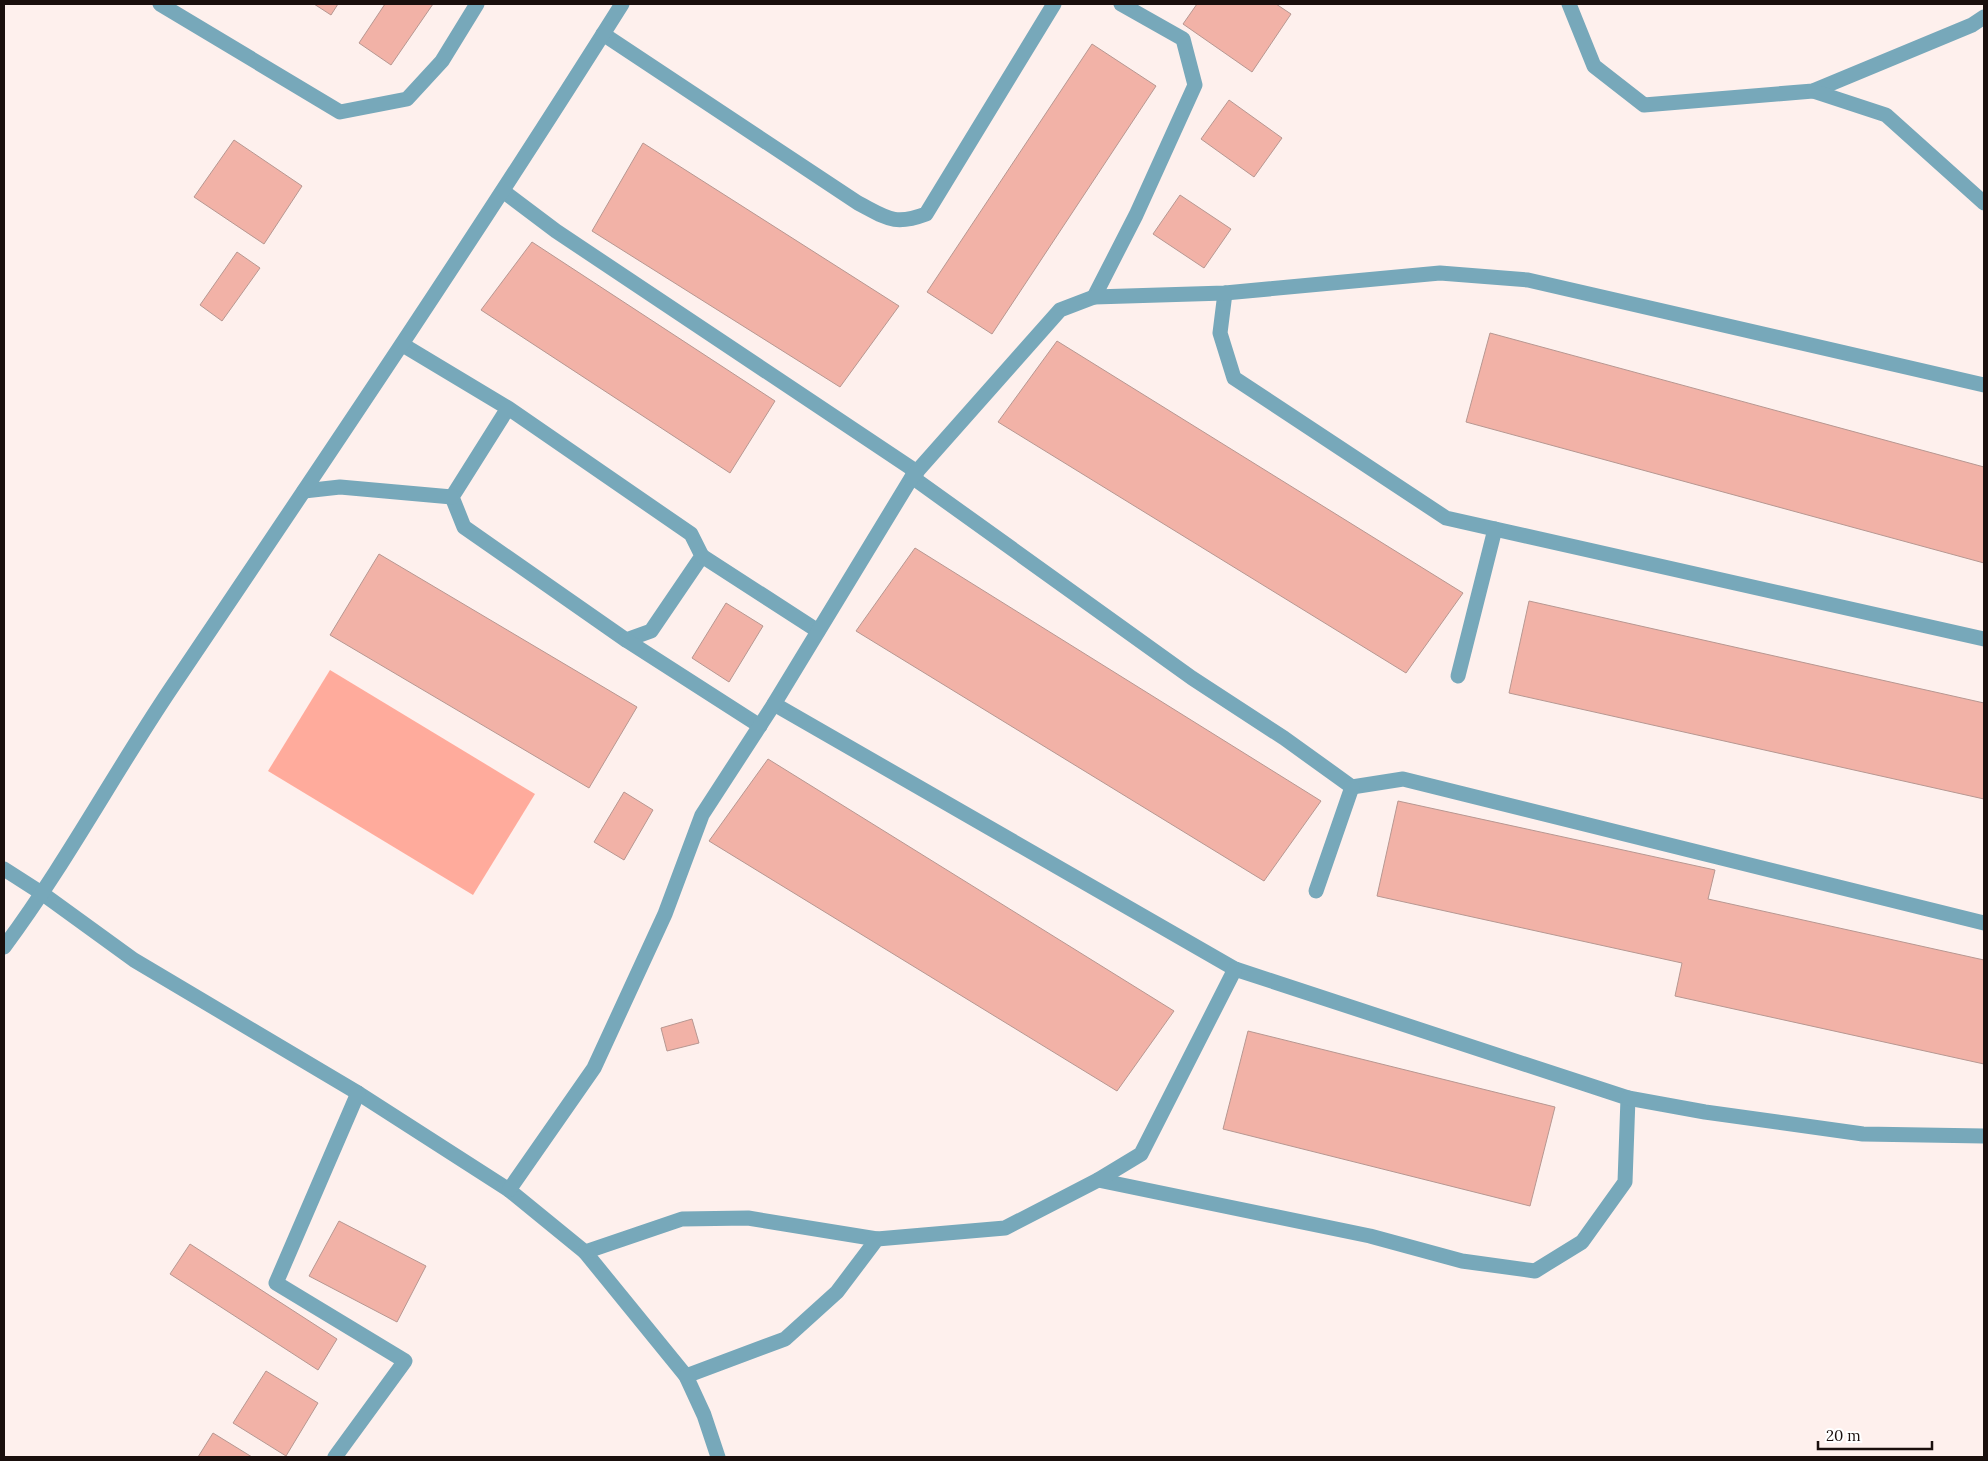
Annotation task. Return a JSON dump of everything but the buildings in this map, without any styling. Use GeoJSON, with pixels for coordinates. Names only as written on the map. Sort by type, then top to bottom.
{"type":"FeatureCollection","features":[{"type":"Feature","properties":{"kind":"street"},"geometry":{"type":"LineString","coordinates":[[160,4],[340,112],[407,99],[442,61],[477,4]]}},
{"type":"Feature","properties":{"kind":"street"},"geometry":{"type":"LineString","coordinates":[[4,947],[43,894],[141,733],[403,345],[622,4]]}},
{"type":"Feature","properties":{"kind":"street"},"geometry":{"type":"LineString","coordinates":[[603,34],[858,203],[885,218],[906,221],[926,214],[1054,4]]}},
{"type":"Feature","properties":{"kind":"street"},"geometry":{"type":"LineString","coordinates":[[1094,297],[1136,215],[1195,85],[1183,38],[1121,4]]}},
{"type":"Feature","properties":{"kind":"street"},"geometry":{"type":"LineString","coordinates":[[1569,4],[1594,66],[1644,104],[1812,91],[1972,25],[1984,17]]}},
{"type":"Feature","properties":{"kind":"street"},"geometry":{"type":"LineString","coordinates":[[1812,91],[1886,114],[1984,204]]}},
{"type":"Feature","properties":{"kind":"street"},"geometry":{"type":"LineString","coordinates":[[503,191],[556,231],[914,475],[1192,678],[1284,738],[1352,787],[1403,779],[1984,923]]}},
{"type":"Feature","properties":{"kind":"street"},"geometry":{"type":"LineString","coordinates":[[509,1190],[594,1068],[664,914],[702,815],[774,704],[914,475],[1060,310],[1094,297],[1225,293],[1440,273],[1528,280],[1984,386]]}},
{"type":"Feature","properties":{"kind":"street"},"geometry":{"type":"LineString","coordinates":[[1225,293],[1220,333],[1234,378],[1446,518],[1984,639]]}},
{"type":"Feature","properties":{"kind":"street"},"geometry":{"type":"LineString","coordinates":[[403,345],[508,408],[691,534],[702,556],[818,631]]}},
{"type":"Feature","properties":{"kind":"street"},"geometry":{"type":"LineString","coordinates":[[452,498],[508,408]]}},
{"type":"Feature","properties":{"kind":"street"},"geometry":{"type":"LineString","coordinates":[[304,491],[340,487],[398,491],[452,498]]}},
{"type":"Feature","properties":{"kind":"street"},"geometry":{"type":"LineString","coordinates":[[452,498],[464,527],[626,640],[760,726]]}},
{"type":"Feature","properties":{"kind":"street"},"geometry":{"type":"LineString","coordinates":[[1458,676],[1495,529]]}},
{"type":"Feature","properties":{"kind":"street"},"geometry":{"type":"LineString","coordinates":[[626,640],[651,631],[702,556]]}},
{"type":"Feature","properties":{"kind":"street"},"geometry":{"type":"LineString","coordinates":[[774,704],[1235,969],[1628,1098],[1706,1112],[1863,1134],[1984,1136]]}},
{"type":"Feature","properties":{"kind":"street"},"geometry":{"type":"LineString","coordinates":[[1316,891],[1352,787]]}},
{"type":"Feature","properties":{"kind":"street"},"geometry":{"type":"LineString","coordinates":[[4,869],[43,894],[134,960],[358,1093],[509,1190],[586,1252],[686,1376],[704,1415],[718,1457]]}},
{"type":"Feature","properties":{"kind":"street"},"geometry":{"type":"LineString","coordinates":[[586,1252],[682,1218],[748,1218],[877,1239],[1004,1228],[1098,1180],[1141,1154],[1235,969]]}},
{"type":"Feature","properties":{"kind":"street"},"geometry":{"type":"LineString","coordinates":[[335,1457],[405,1361],[276,1282],[358,1093]]}},
{"type":"Feature","properties":{"kind":"street"},"geometry":{"type":"LineString","coordinates":[[1098,1180],[1370,1236],[1462,1261],[1535,1271],[1582,1242],[1625,1182],[1628,1098]]}},
{"type":"Feature","properties":{"kind":"street"},"geometry":{"type":"LineString","coordinates":[[686,1376],[785,1339],[837,1292],[877,1239]]}},
{"type":"Feature","properties":{"kind":"shaded area"},"geometry":{"type":"Polygon","coordinates":[[[330,670],[535,794],[473,895],[268,771],[330,670]]]}}]}
